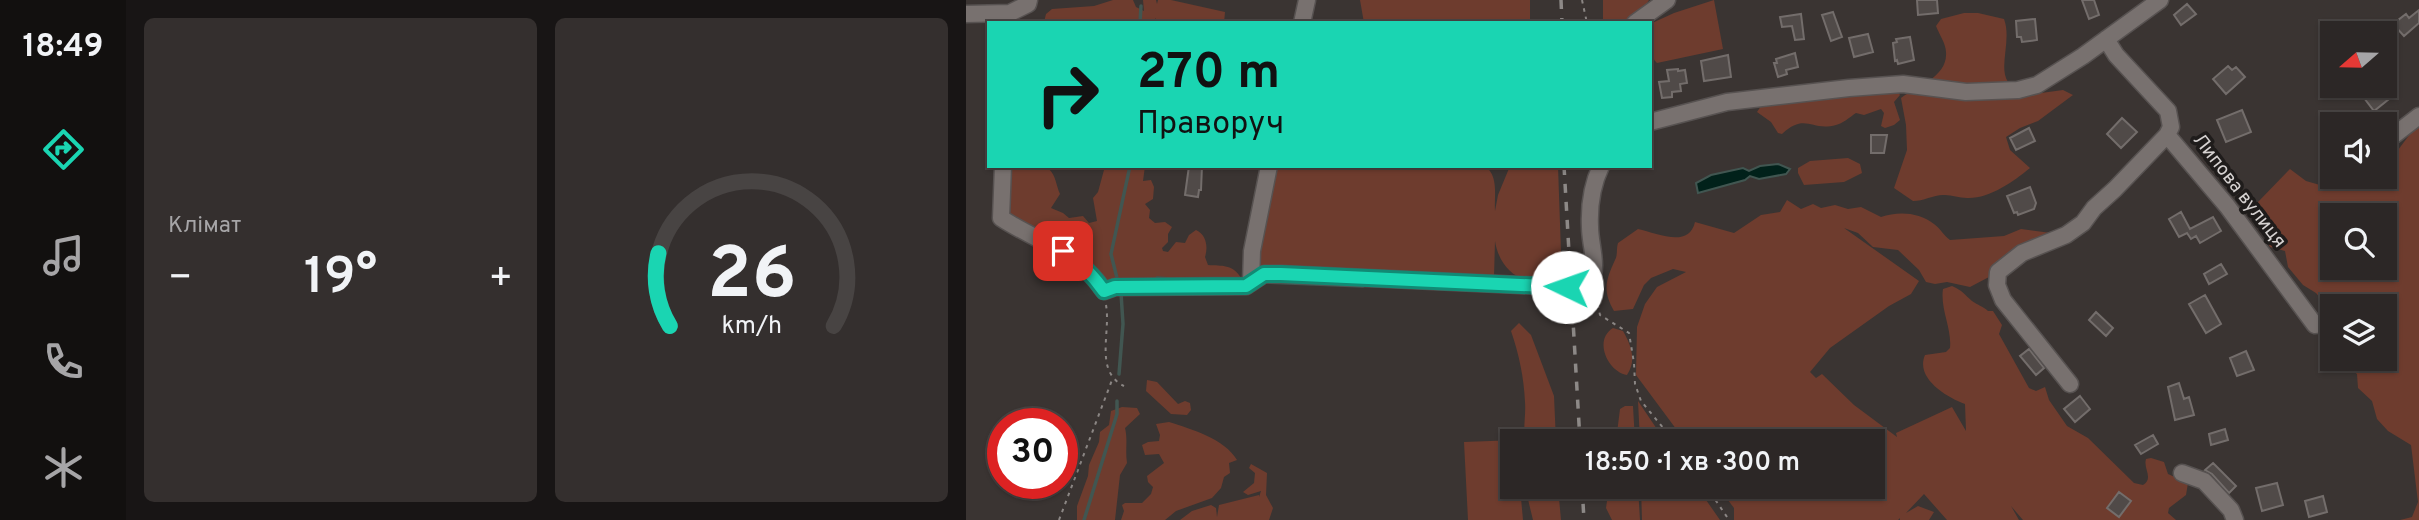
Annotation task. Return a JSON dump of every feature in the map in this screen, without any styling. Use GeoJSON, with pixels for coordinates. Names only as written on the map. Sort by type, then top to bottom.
{"type":"FeatureCollection","features":[{"type":"Feature","properties":{"kind":"street"},"geometry":{"type":"LineString","coordinates":[[1302,21],[1307,0]]}},
{"type":"Feature","properties":{"kind":"street"},"geometry":{"type":"LineString","coordinates":[[1638,21],[1667,0]]}},
{"type":"Feature","properties":{"kind":"street"},"geometry":{"type":"LineString","coordinates":[[1652,121],[1727,102],[1903,83],[1966,92],[2018,90],[2037,85],[2106,40],[2160,0]]}},
{"type":"Feature","properties":{"kind":"street"},"geometry":{"type":"LineString","coordinates":[[966,14],[1023,11]]}},
{"type":"Feature","properties":{"kind":"street"},"geometry":{"type":"LineString","coordinates":[[2106,40],[2116,55],[2168,111],[2171,127],[2167,135]]}},
{"type":"Feature","properties":{"kind":"street"},"geometry":{"type":"LineString","coordinates":[[2397,133],[2419,117]]}},
{"type":"Feature","properties":{"kind":"street","name":"Липова вулиця"},"geometry":{"type":"LineString","coordinates":[[2070,384],[2003,300],[1997,285],[1998,272],[2022,253],[2066,235],[2083,223],[2094,208],[2115,190],[2167,135],[2227,206],[2315,325]]}},
{"type":"Feature","properties":{"kind":"street"},"geometry":{"type":"LineString","coordinates":[[1003,168],[1000,218],[1075,259],[1093,275],[1115,288],[1246,286],[1264,274],[1567,287]]}},
{"type":"Feature","properties":{"kind":"street"},"geometry":{"type":"LineString","coordinates":[[1251,282],[1252,251],[1269,168]]}},
{"type":"Feature","properties":{"kind":"street"},"geometry":{"type":"LineString","coordinates":[[1590,283],[1594,275],[1591,201],[1600,168]]}},
{"type":"Feature","properties":{"kind":"street"},"geometry":{"type":"LineString","coordinates":[[2182,473],[2204,481],[2231,510],[2235,520]]}},
{"type":"Feature","properties":{"kind":"path"},"geometry":{"type":"LineString","coordinates":[[1582,0],[1587,21]]}},
{"type":"Feature","properties":{"kind":"path"},"geometry":{"type":"LineString","coordinates":[[1590,283],[1600,315],[1629,333],[1635,384],[1641,401],[1664,429]]}},
{"type":"Feature","properties":{"kind":"path"},"geometry":{"type":"LineString","coordinates":[[1115,288],[1109,319],[1107,369],[1112,380],[1124,386]]}},
{"type":"Feature","properties":{"kind":"path"},"geometry":{"type":"LineString","coordinates":[[1059,520],[1112,380]]}},
{"type":"Feature","properties":{"kind":"path"},"geometry":{"type":"LineString","coordinates":[[1715,499],[1729,520]]}},
{"type":"Feature","properties":{"kind":"shaded area"},"geometry":{"type":"Polygon","coordinates":[[[1113,0],[1133,0],[1136,7],[1144,11],[1143,0],[1156,0],[1157,4],[1158,0],[1171,0],[1225,12],[1224,21],[1156,21],[1156,18],[1154,21],[1044,21],[1046,14],[1052,9],[1094,6],[1113,0]]]}},
{"type":"Feature","properties":{"kind":"shaded area"},"geometry":{"type":"Polygon","coordinates":[[[1360,0],[1530,0],[1530,21],[1364,21],[1360,0]]]}},
{"type":"Feature","properties":{"kind":"shaded area"},"geometry":{"type":"Polygon","coordinates":[[[1603,0],[1649,0],[1635,21],[1603,21],[1603,0]]]}},
{"type":"Feature","properties":{"kind":"shaded area"},"geometry":{"type":"Polygon","coordinates":[[[1714,0],[1723,49],[1657,63],[1652,54],[1652,23],[1714,0]]]}},
{"type":"Feature","properties":{"kind":"shaded area"},"geometry":{"type":"Polygon","coordinates":[[[1964,13],[2004,19],[2007,36],[2004,69],[2012,86],[2027,95],[2063,90],[2073,95],[2038,121],[2006,137],[2010,150],[2030,168],[2008,184],[1975,198],[1941,195],[1913,201],[1894,188],[1907,150],[1901,98],[1930,80],[1942,68],[1946,49],[1936,26],[1941,19],[1964,13]]]}},
{"type":"Feature","properties":{"kind":"shaded area"},"geometry":{"type":"Polygon","coordinates":[[[1898,92],[1900,95],[1894,102],[1900,120],[1885,128],[1881,126],[1884,113],[1881,109],[1864,115],[1856,113],[1836,125],[1797,124],[1782,134],[1757,112],[1761,106],[1778,101],[1798,103],[1824,95],[1898,92]]]}},
{"type":"Feature","properties":{"kind":"shaded area"},"geometry":{"type":"Polygon","coordinates":[[[2419,122],[2419,520],[2400,520],[2412,517],[2418,502],[2411,445],[2388,431],[2377,419],[2372,401],[2358,388],[2357,374],[2353,371],[2397,371],[2397,294],[2320,294],[2320,298],[2303,285],[2288,267],[2285,251],[2270,247],[2265,238],[2271,223],[2257,203],[2290,169],[2306,181],[2320,185],[2320,189],[2397,189],[2397,150],[2419,122]]]}},
{"type":"Feature","properties":{"kind":"shaded area"},"geometry":{"type":"Polygon","coordinates":[[[1848,158],[1860,164],[1862,173],[1844,182],[1804,185],[1798,173],[1798,168],[1810,161],[1848,158]]]}},
{"type":"Feature","properties":{"kind":"shaded area"},"geometry":{"type":"Polygon","coordinates":[[[1778,164],[1790,169],[1786,174],[1759,179],[1750,176],[1745,180],[1698,193],[1696,183],[1711,175],[1743,168],[1749,171],[1760,166],[1778,164]]]}},
{"type":"Feature","properties":{"kind":"shaded area"},"geometry":{"type":"Polygon","coordinates":[[[999,168],[1049,169],[1060,194],[1051,208],[1069,218],[1083,216],[1089,223],[1097,221],[1093,198],[1098,192],[1104,170],[1145,168],[1143,181],[1151,180],[1154,187],[1153,199],[1145,204],[1150,210],[1149,218],[1155,223],[1165,222],[1172,227],[1163,251],[1168,252],[1176,242],[1185,243],[1189,235],[1196,230],[1206,242],[1205,257],[1208,265],[1231,268],[1241,278],[1109,281],[1071,254],[1058,235],[1031,227],[1012,228],[999,168]]]}},
{"type":"Feature","properties":{"kind":"shaded area"},"geometry":{"type":"Polygon","coordinates":[[[1275,168],[1487,168],[1494,181],[1495,211],[1498,195],[1509,168],[1558,168],[1562,281],[1553,282],[1547,275],[1528,279],[1512,273],[1501,259],[1495,241],[1494,277],[1256,267],[1275,168]]]}},
{"type":"Feature","properties":{"kind":"shaded area"},"geometry":{"type":"Polygon","coordinates":[[[1787,200],[1801,209],[1813,204],[1821,208],[1835,205],[1848,209],[1861,207],[1881,217],[1901,213],[1915,215],[1934,224],[1950,240],[2004,236],[2021,229],[2051,233],[2023,245],[1989,277],[1970,287],[1947,282],[1926,282],[1919,270],[1898,250],[1873,247],[1858,233],[1844,228],[1919,281],[1911,294],[1889,306],[1830,348],[1810,372],[1816,378],[1822,374],[1854,405],[1897,437],[1896,433],[1952,407],[1966,431],[1965,404],[1934,386],[1924,371],[1923,363],[1925,355],[1946,352],[1950,348],[1943,289],[1952,286],[1988,311],[1993,311],[2002,325],[1999,334],[2029,388],[2036,391],[2045,387],[2049,400],[2067,426],[2088,438],[2134,483],[2143,485],[2146,482],[2146,459],[2151,458],[2164,462],[2168,474],[2188,483],[2186,495],[2169,508],[2168,513],[2176,520],[2023,520],[2011,506],[2019,520],[1947,520],[1924,494],[1906,513],[1918,506],[1934,512],[1929,520],[1734,520],[1734,508],[1727,499],[1885,499],[1885,429],[1676,429],[1636,375],[1637,327],[1645,304],[1657,287],[1686,272],[1673,269],[1651,278],[1644,285],[1633,309],[1614,311],[1608,297],[1608,279],[1618,243],[1638,229],[1679,237],[1692,230],[1695,222],[1734,233],[1761,215],[1780,212],[1787,200]]]}},
{"type":"Feature","properties":{"kind":"shaded area"},"geometry":{"type":"Polygon","coordinates":[[[1519,323],[1531,335],[1554,396],[1555,429],[1524,429],[1524,384],[1511,331],[1519,323]]]}},
{"type":"Feature","properties":{"kind":"shaded area"},"geometry":{"type":"Polygon","coordinates":[[[1613,328],[1623,331],[1630,347],[1632,364],[1627,375],[1614,368],[1605,355],[1604,340],[1613,328]]]}},
{"type":"Feature","properties":{"kind":"shaded area"},"geometry":{"type":"Polygon","coordinates":[[[1147,380],[1157,382],[1178,404],[1185,401],[1190,403],[1191,410],[1187,415],[1171,414],[1146,391],[1147,380]]]}},
{"type":"Feature","properties":{"kind":"shaded area"},"geometry":{"type":"Polygon","coordinates":[[[1638,401],[1657,429],[1639,429],[1638,401]]]}},
{"type":"Feature","properties":{"kind":"shaded area"},"geometry":{"type":"Polygon","coordinates":[[[1633,406],[1634,429],[1618,429],[1620,409],[1633,406]]]}},
{"type":"Feature","properties":{"kind":"shaded area"},"geometry":{"type":"Polygon","coordinates":[[[1122,407],[1137,408],[1140,414],[1125,428],[1127,463],[1120,475],[1115,520],[1077,520],[1077,506],[1100,432],[1109,425],[1111,411],[1122,407]]]}},
{"type":"Feature","properties":{"kind":"shaded area"},"geometry":{"type":"Polygon","coordinates":[[[1169,422],[1216,441],[1237,460],[1229,463],[1230,473],[1224,477],[1221,488],[1212,498],[1176,511],[1165,520],[1121,520],[1124,511],[1122,505],[1142,503],[1151,494],[1153,487],[1147,476],[1164,463],[1159,454],[1145,455],[1142,445],[1159,441],[1156,424],[1169,422]]]}},
{"type":"Feature","properties":{"kind":"shaded area"},"geometry":{"type":"Polygon","coordinates":[[[1500,441],[1500,499],[1521,499],[1523,520],[1468,520],[1464,442],[1500,441]]]}},
{"type":"Feature","properties":{"kind":"shaded area"},"geometry":{"type":"Polygon","coordinates":[[[1251,464],[1267,473],[1266,495],[1273,508],[1269,520],[1180,520],[1192,511],[1211,505],[1216,508],[1217,517],[1219,505],[1259,497],[1261,491],[1248,495],[1243,492],[1254,483],[1255,473],[1249,468],[1251,464]]]}},
{"type":"Feature","properties":{"kind":"shaded area"},"geometry":{"type":"Polygon","coordinates":[[[1528,499],[1559,499],[1561,520],[1533,520],[1528,499]]]}},
{"type":"Feature","properties":{"kind":"shaded area"},"geometry":{"type":"Polygon","coordinates":[[[1607,499],[1639,499],[1640,520],[1612,520],[1606,508],[1607,499]]]}},
{"type":"Feature","properties":{"kind":"shaded area"},"geometry":{"type":"Polygon","coordinates":[[[1641,499],[1705,499],[1720,520],[1642,520],[1641,499]]]}},
{"type":"Feature","properties":{"kind":"building"},"geometry":{"type":"Polygon","coordinates":[[[1917,0],[1937,0],[1938,13],[1918,15],[1917,0]]]}},
{"type":"Feature","properties":{"kind":"building"},"geometry":{"type":"Polygon","coordinates":[[[2082,0],[2094,0],[2099,15],[2089,19],[2082,0]]]}},
{"type":"Feature","properties":{"kind":"building"},"geometry":{"type":"Polygon","coordinates":[[[2187,4],[2196,14],[2181,25],[2174,15],[2187,4]]]}},
{"type":"Feature","properties":{"kind":"building"},"geometry":{"type":"Polygon","coordinates":[[[2419,10],[2419,23],[2404,36],[2398,29],[2397,21],[2406,14],[2409,18],[2419,10]]]}},
{"type":"Feature","properties":{"kind":"building"},"geometry":{"type":"Polygon","coordinates":[[[1833,12],[1842,37],[1831,41],[1822,15],[1833,12]]]}},
{"type":"Feature","properties":{"kind":"building"},"geometry":{"type":"Polygon","coordinates":[[[1801,14],[1804,39],[1795,40],[1792,26],[1782,27],[1780,17],[1801,14]]]}},
{"type":"Feature","properties":{"kind":"building"},"geometry":{"type":"Polygon","coordinates":[[[2035,19],[2037,40],[2022,42],[2021,37],[2017,37],[2016,21],[2035,19]]]}},
{"type":"Feature","properties":{"kind":"building"},"geometry":{"type":"Polygon","coordinates":[[[1868,34],[1873,52],[1854,57],[1849,38],[1868,34]]]}},
{"type":"Feature","properties":{"kind":"building"},"geometry":{"type":"Polygon","coordinates":[[[1910,37],[1914,60],[1898,64],[1897,60],[1895,61],[1893,43],[1897,42],[1896,39],[1910,37]]]}},
{"type":"Feature","properties":{"kind":"building"},"geometry":{"type":"Polygon","coordinates":[[[1795,53],[1798,67],[1786,70],[1787,74],[1778,77],[1774,63],[1777,63],[1776,59],[1795,53]]]}},
{"type":"Feature","properties":{"kind":"building"},"geometry":{"type":"Polygon","coordinates":[[[1728,55],[1731,77],[1704,81],[1701,61],[1728,55]]]}},
{"type":"Feature","properties":{"kind":"building"},"geometry":{"type":"Polygon","coordinates":[[[2228,66],[2232,70],[2236,67],[2245,77],[2226,94],[2213,79],[2228,66]]]}},
{"type":"Feature","properties":{"kind":"building"},"geometry":{"type":"Polygon","coordinates":[[[1667,70],[1685,70],[1687,83],[1680,84],[1681,91],[1672,92],[1672,97],[1662,98],[1659,82],[1669,81],[1667,70]]]}},
{"type":"Feature","properties":{"kind":"building"},"geometry":{"type":"Polygon","coordinates":[[[2364,98],[2388,98],[2389,99],[2374,111],[2364,98]]]}},
{"type":"Feature","properties":{"kind":"building"},"geometry":{"type":"Polygon","coordinates":[[[2242,110],[2251,132],[2226,142],[2217,120],[2242,110]]]}},
{"type":"Feature","properties":{"kind":"building"},"geometry":{"type":"Polygon","coordinates":[[[2122,118],[2137,132],[2121,148],[2107,134],[2122,118]]]}},
{"type":"Feature","properties":{"kind":"building"},"geometry":{"type":"Polygon","coordinates":[[[2029,128],[2035,141],[2016,150],[2010,138],[2029,128]]]}},
{"type":"Feature","properties":{"kind":"building"},"geometry":{"type":"Polygon","coordinates":[[[1871,135],[1887,135],[1884,153],[1871,153],[1871,135]]]}},
{"type":"Feature","properties":{"kind":"building"},"geometry":{"type":"Polygon","coordinates":[[[1189,168],[1202,168],[1198,197],[1185,195],[1189,168]]]}},
{"type":"Feature","properties":{"kind":"building"},"geometry":{"type":"Polygon","coordinates":[[[2030,187],[2036,203],[2034,209],[2018,215],[2017,212],[2014,213],[2007,196],[2030,187]]]}},
{"type":"Feature","properties":{"kind":"building"},"geometry":{"type":"Polygon","coordinates":[[[2181,212],[2190,229],[2213,217],[2221,231],[2200,243],[2196,236],[2191,239],[2187,233],[2179,237],[2169,219],[2181,212]]]}},
{"type":"Feature","properties":{"kind":"building"},"geometry":{"type":"Polygon","coordinates":[[[2221,264],[2227,274],[2209,284],[2204,274],[2221,264]]]}},
{"type":"Feature","properties":{"kind":"building"},"geometry":{"type":"Polygon","coordinates":[[[2205,295],[2221,324],[2206,333],[2189,304],[2205,295]]]}},
{"type":"Feature","properties":{"kind":"building"},"geometry":{"type":"Polygon","coordinates":[[[2096,312],[2113,328],[2106,336],[2089,320],[2096,312]]]}},
{"type":"Feature","properties":{"kind":"building"},"geometry":{"type":"Polygon","coordinates":[[[2029,349],[2044,368],[2036,375],[2020,356],[2029,349]]]}},
{"type":"Feature","properties":{"kind":"building"},"geometry":{"type":"Polygon","coordinates":[[[2246,351],[2254,370],[2237,376],[2230,358],[2246,351]]]}},
{"type":"Feature","properties":{"kind":"building"},"geometry":{"type":"Polygon","coordinates":[[[2179,383],[2184,399],[2189,397],[2194,415],[2175,420],[2168,387],[2179,383]]]}},
{"type":"Feature","properties":{"kind":"building"},"geometry":{"type":"Polygon","coordinates":[[[2080,396],[2090,409],[2075,422],[2064,409],[2080,396]]]}},
{"type":"Feature","properties":{"kind":"building"},"geometry":{"type":"Polygon","coordinates":[[[2225,429],[2228,440],[2211,445],[2209,434],[2225,429]]]}},
{"type":"Feature","properties":{"kind":"building"},"geometry":{"type":"Polygon","coordinates":[[[2153,435],[2158,444],[2141,454],[2135,445],[2153,435]]]}},
{"type":"Feature","properties":{"kind":"building"},"geometry":{"type":"Polygon","coordinates":[[[2213,463],[2236,486],[2229,493],[2205,470],[2213,463]]]}},
{"type":"Feature","properties":{"kind":"building"},"geometry":{"type":"Polygon","coordinates":[[[2277,483],[2283,505],[2262,511],[2256,488],[2277,483]]]}},
{"type":"Feature","properties":{"kind":"building"},"geometry":{"type":"Polygon","coordinates":[[[2119,492],[2131,501],[2119,517],[2107,508],[2119,492]]]}},
{"type":"Feature","properties":{"kind":"building"},"geometry":{"type":"Polygon","coordinates":[[[2323,496],[2327,512],[2309,517],[2305,501],[2323,496]]]}},
{"type":"Feature","properties":{"kind":"waterway"},"geometry":{"type":"LineString","coordinates":[[1140,21],[1141,6]]}},
{"type":"Feature","properties":{"kind":"waterway"},"geometry":{"type":"LineString","coordinates":[[1118,282],[1111,254],[1130,168]]}},
{"type":"Feature","properties":{"kind":"waterway"},"geometry":{"type":"LineString","coordinates":[[1157,278],[1171,279]]}},
{"type":"Feature","properties":{"kind":"waterway"},"geometry":{"type":"LineString","coordinates":[[1267,282],[1363,286]]}},
{"type":"Feature","properties":{"kind":"waterway"},"geometry":{"type":"LineString","coordinates":[[1119,374],[1123,324],[1121,293]]}},
{"type":"Feature","properties":{"kind":"waterway"},"geometry":{"type":"LineString","coordinates":[[1084,520],[1117,414],[1117,401]]}},
{"type":"Feature","properties":{"kind":"railway"},"geometry":{"type":"LineString","coordinates":[[1561,0],[1562,21]]}},
{"type":"Feature","properties":{"kind":"railway"},"geometry":{"type":"LineString","coordinates":[[1564,168],[1579,429]]}},
{"type":"Feature","properties":{"kind":"railway"},"geometry":{"type":"LineString","coordinates":[[1583,499],[1584,520]]}},
{"type":"Feature","properties":{"kind":"route"},"geometry":{"type":"LineString","coordinates":[[1063,251],[1093,275],[1104,291],[1115,287],[1246,286],[1264,274],[1567,287]]}}]}
